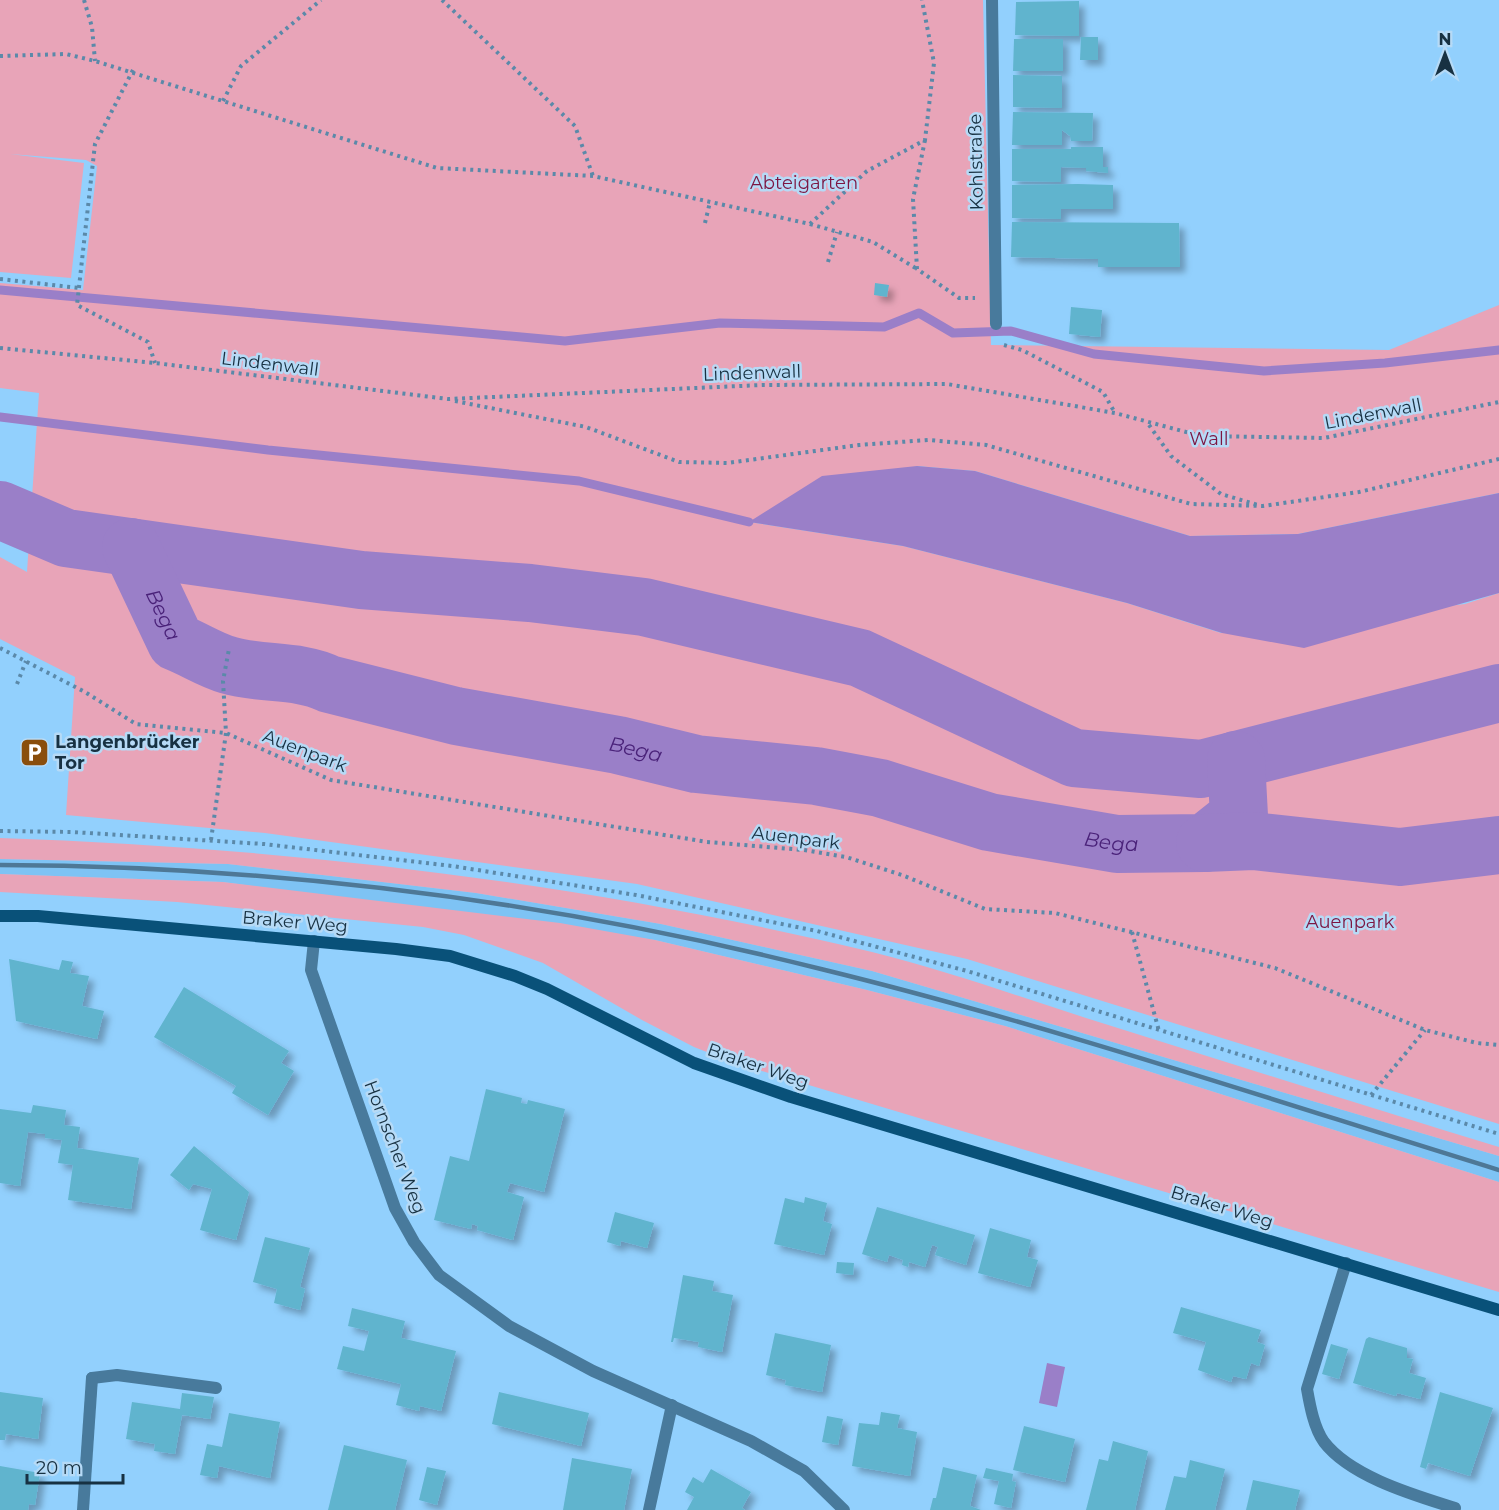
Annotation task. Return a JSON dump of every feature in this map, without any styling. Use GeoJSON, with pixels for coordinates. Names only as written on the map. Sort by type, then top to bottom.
{"type":"FeatureCollection","features":[{"type":"Feature","properties":{"kind":"street","name":"Kohlstraße"},"geometry":{"type":"LineString","coordinates":[[992,0],[996,324]]}},
{"type":"Feature","properties":{"kind":"street","name":"Braker Weg"},"geometry":{"type":"LineString","coordinates":[[0,916],[38,916],[396,949],[450,956],[482,964],[547,989],[597,1017],[729,1077],[1499,1310]]}},
{"type":"Feature","properties":{"kind":"street","name":"Hornscher Weg"},"geometry":{"type":"LineString","coordinates":[[314,941],[311,970],[395,1208],[414,1242],[439,1275],[509,1326],[593,1371],[751,1441],[804,1471],[844,1510]]}},
{"type":"Feature","properties":{"kind":"street"},"geometry":{"type":"LineString","coordinates":[[1346,1263],[1307,1389],[1310,1408],[1323,1440],[1340,1459],[1406,1492],[1455,1508]]}},
{"type":"Feature","properties":{"kind":"street"},"geometry":{"type":"LineString","coordinates":[[82,1510],[92,1378],[117,1375],[216,1388]]}},
{"type":"Feature","properties":{"kind":"street"},"geometry":{"type":"LineString","coordinates":[[649,1510],[672,1405]]}},
{"type":"Feature","properties":{"kind":"path"},"geometry":{"type":"LineString","coordinates":[[84,0],[92,27],[95,61]]}},
{"type":"Feature","properties":{"kind":"path"},"geometry":{"type":"LineString","coordinates":[[222,102],[241,66],[321,0]]}},
{"type":"Feature","properties":{"kind":"path"},"geometry":{"type":"LineString","coordinates":[[442,0],[575,126],[593,176]]}},
{"type":"Feature","properties":{"kind":"path"},"geometry":{"type":"LineString","coordinates":[[917,269],[913,199],[925,140],[934,63],[922,0]]}},
{"type":"Feature","properties":{"kind":"path"},"geometry":{"type":"LineString","coordinates":[[0,56],[66,54],[133,70],[222,102],[437,168],[593,176],[810,224],[873,242],[960,298],[996,298]]}},
{"type":"Feature","properties":{"kind":"path"},"geometry":{"type":"LineString","coordinates":[[133,70],[95,144],[77,305],[147,342],[155,363]]}},
{"type":"Feature","properties":{"kind":"path"},"geometry":{"type":"LineString","coordinates":[[810,224],[867,171],[925,140]]}},
{"type":"Feature","properties":{"kind":"path"},"geometry":{"type":"LineString","coordinates":[[705,222],[710,202]]}},
{"type":"Feature","properties":{"kind":"path"},"geometry":{"type":"LineString","coordinates":[[828,262],[837,232]]}},
{"type":"Feature","properties":{"kind":"path"},"geometry":{"type":"LineString","coordinates":[[0,279],[78,288]]}},
{"type":"Feature","properties":{"kind":"path"},"geometry":{"type":"LineString","coordinates":[[997,342],[1022,350],[1103,392],[1115,413]]}},
{"type":"Feature","properties":{"kind":"path","name":"Lindenwall"},"geometry":{"type":"LineString","coordinates":[[0,348],[155,363],[448,399],[762,385],[946,384],[1115,413],[1148,424],[1201,436],[1324,438],[1499,402]]}},
{"type":"Feature","properties":{"kind":"path"},"geometry":{"type":"LineString","coordinates":[[448,399],[586,427],[679,462],[727,463],[859,445],[928,440],[986,445],[1191,504],[1263,506],[1359,492],[1499,459]]}},
{"type":"Feature","properties":{"kind":"path"},"geometry":{"type":"LineString","coordinates":[[1148,424],[1172,456],[1221,494],[1263,506]]}},
{"type":"Feature","properties":{"kind":"path","name":"Auenpark"},"geometry":{"type":"LineString","coordinates":[[0,648],[86,692],[136,724],[226,733],[331,780],[707,842],[804,850],[846,858],[902,875],[985,909],[1055,913],[1275,968],[1425,1030],[1477,1043],[1499,1045]]}},
{"type":"Feature","properties":{"kind":"path"},"geometry":{"type":"LineString","coordinates":[[211,840],[226,733],[223,681],[230,649]]}},
{"type":"Feature","properties":{"kind":"path"},"geometry":{"type":"LineString","coordinates":[[18,684],[26,661]]}},
{"type":"Feature","properties":{"kind":"path"},"geometry":{"type":"LineString","coordinates":[[0,831],[72,832],[264,843],[452,866],[636,895],[817,931],[967,971],[1499,1134]]}},
{"type":"Feature","properties":{"kind":"path"},"geometry":{"type":"LineString","coordinates":[[1132,931],[1159,1031]]}},
{"type":"Feature","properties":{"kind":"path"},"geometry":{"type":"LineString","coordinates":[[1371,1095],[1425,1030]]}},
{"type":"Feature","properties":{"kind":"shaded area"},"geometry":{"type":"Polygon","coordinates":[[[917,466],[975,471],[1190,536],[1298,534],[1499,493],[1499,593],[1304,648],[1222,633],[1127,603],[903,546],[749,522],[822,476],[917,466]]]}},
{"type":"Feature","properties":{"kind":"shaded area"},"geometry":{"type":"Polygon","coordinates":[[[0,859],[228,864],[476,893],[661,924],[872,971],[1499,1156],[1499,1182],[1005,1026],[867,990],[655,940],[223,882],[0,874],[0,859]]]}},
{"type":"Feature","properties":{"kind":"shaded area"},"geometry":{"type":"Polygon","coordinates":[[[1047,1363],[1065,1367],[1057,1407],[1039,1403],[1047,1363]]]}},
{"type":"Feature","properties":{"kind":"green space"},"geometry":{"type":"Polygon","coordinates":[[[0,0],[983,0],[991,345],[1389,350],[1499,305],[1499,493],[1298,534],[1190,536],[975,471],[917,466],[749,522],[903,546],[1127,603],[1221,633],[1465,604],[1499,593],[1499,1124],[967,959],[637,884],[265,833],[66,815],[75,677],[0,639],[0,557],[27,572],[39,393],[0,388],[0,283],[83,290],[97,166],[86,160],[10,154],[84,163],[71,278],[0,272],[0,0]]]}},
{"type":"Feature","properties":{"kind":"green space"},"geometry":{"type":"Polygon","coordinates":[[[0,838],[220,850],[330,860],[548,888],[656,906],[764,928],[872,952],[953,975],[1499,1147],[1499,1156],[872,971],[661,924],[476,893],[228,864],[0,859],[0,838]]]}},
{"type":"Feature","properties":{"kind":"green space"},"geometry":{"type":"Polygon","coordinates":[[[0,874],[223,882],[560,923],[655,940],[867,990],[1005,1026],[1499,1182],[1499,1292],[735,1063],[694,1047],[642,1020],[543,963],[464,935],[423,927],[177,902],[0,892],[0,874]]]}},
{"type":"Feature","properties":{"kind":"building"},"geometry":{"type":"Polygon","coordinates":[[[1079,1],[1079,36],[1015,35],[1016,2],[1079,1]]]}},
{"type":"Feature","properties":{"kind":"building"},"geometry":{"type":"Polygon","coordinates":[[[1081,37],[1098,37],[1098,60],[1080,60],[1081,37]]]}},
{"type":"Feature","properties":{"kind":"building"},"geometry":{"type":"Polygon","coordinates":[[[1014,39],[1063,39],[1063,71],[1013,71],[1014,39]]]}},
{"type":"Feature","properties":{"kind":"building"},"geometry":{"type":"Polygon","coordinates":[[[1013,75],[1062,76],[1062,108],[1013,107],[1013,75]]]}},
{"type":"Feature","properties":{"kind":"building"},"geometry":{"type":"Polygon","coordinates":[[[1013,112],[1093,113],[1092,141],[1071,141],[1070,136],[1062,130],[1062,145],[1012,145],[1013,112]]]}},
{"type":"Feature","properties":{"kind":"building"},"geometry":{"type":"Polygon","coordinates":[[[1071,147],[1103,147],[1103,167],[1108,167],[1108,173],[1086,171],[1086,168],[1061,167],[1061,182],[1012,181],[1012,149],[1071,149],[1071,147]]]}},
{"type":"Feature","properties":{"kind":"building"},"geometry":{"type":"Polygon","coordinates":[[[1012,185],[1113,185],[1113,209],[1061,209],[1061,219],[1012,218],[1012,185]]]}},
{"type":"Feature","properties":{"kind":"building"},"geometry":{"type":"Polygon","coordinates":[[[1012,222],[1179,223],[1180,267],[1098,267],[1098,259],[1011,257],[1012,222]]]}},
{"type":"Feature","properties":{"kind":"building"},"geometry":{"type":"Polygon","coordinates":[[[875,283],[889,285],[887,297],[874,295],[875,283]]]}},
{"type":"Feature","properties":{"kind":"building"},"geometry":{"type":"Polygon","coordinates":[[[1071,307],[1102,310],[1100,337],[1069,334],[1071,307]]]}},
{"type":"Feature","properties":{"kind":"building"},"geometry":{"type":"Polygon","coordinates":[[[9,959],[59,970],[62,960],[73,962],[70,973],[89,976],[82,1006],[104,1011],[97,1039],[16,1021],[9,959]]]}},
{"type":"Feature","properties":{"kind":"building"},"geometry":{"type":"Polygon","coordinates":[[[184,987],[289,1051],[281,1063],[294,1071],[268,1115],[232,1093],[236,1086],[154,1037],[184,987]]]}},
{"type":"Feature","properties":{"kind":"building"},"geometry":{"type":"Polygon","coordinates":[[[486,1089],[522,1098],[521,1103],[527,1104],[528,1100],[565,1109],[544,1192],[510,1183],[507,1192],[524,1197],[513,1240],[477,1230],[478,1226],[472,1224],[471,1229],[434,1220],[450,1156],[469,1161],[486,1089]]]}},
{"type":"Feature","properties":{"kind":"building"},"geometry":{"type":"Polygon","coordinates":[[[33,1105],[66,1110],[64,1125],[80,1127],[77,1148],[139,1158],[131,1209],[68,1200],[73,1165],[58,1163],[62,1140],[45,1138],[45,1134],[28,1132],[20,1186],[0,1183],[0,1109],[31,1113],[33,1105]]]}},
{"type":"Feature","properties":{"kind":"building"},"geometry":{"type":"Polygon","coordinates":[[[194,1146],[249,1192],[236,1240],[200,1230],[212,1189],[193,1184],[189,1190],[170,1175],[194,1146]]]}},
{"type":"Feature","properties":{"kind":"building"},"geometry":{"type":"Polygon","coordinates":[[[805,1197],[827,1203],[823,1221],[832,1224],[824,1255],[774,1244],[785,1198],[804,1203],[805,1197]]]}},
{"type":"Feature","properties":{"kind":"building"},"geometry":{"type":"Polygon","coordinates":[[[877,1207],[975,1235],[966,1265],[935,1255],[938,1247],[932,1245],[925,1267],[909,1262],[908,1267],[902,1265],[903,1260],[889,1255],[887,1262],[862,1254],[877,1207]]]}},
{"type":"Feature","properties":{"kind":"building"},"geometry":{"type":"Polygon","coordinates":[[[615,1212],[654,1223],[647,1248],[621,1241],[620,1246],[607,1242],[615,1212]]]}},
{"type":"Feature","properties":{"kind":"building"},"geometry":{"type":"Polygon","coordinates":[[[990,1228],[1031,1240],[1027,1257],[1038,1260],[1030,1287],[978,1273],[990,1228]]]}},
{"type":"Feature","properties":{"kind":"building"},"geometry":{"type":"Polygon","coordinates":[[[265,1237],[310,1248],[300,1287],[305,1289],[300,1310],[274,1303],[277,1289],[253,1282],[265,1237]]]}},
{"type":"Feature","properties":{"kind":"building"},"geometry":{"type":"Polygon","coordinates":[[[837,1262],[854,1263],[853,1275],[836,1273],[837,1262]]]}},
{"type":"Feature","properties":{"kind":"building"},"geometry":{"type":"Polygon","coordinates":[[[683,1275],[714,1281],[712,1291],[733,1295],[722,1352],[698,1347],[699,1342],[674,1338],[671,1342],[683,1275]]]}},
{"type":"Feature","properties":{"kind":"building"},"geometry":{"type":"Polygon","coordinates":[[[1181,1307],[1261,1330],[1257,1342],[1265,1345],[1259,1366],[1251,1363],[1246,1379],[1233,1376],[1231,1382],[1198,1370],[1206,1342],[1173,1333],[1181,1307]]]}},
{"type":"Feature","properties":{"kind":"building"},"geometry":{"type":"Polygon","coordinates":[[[352,1308],[405,1321],[401,1338],[456,1351],[441,1411],[420,1406],[419,1411],[396,1405],[401,1384],[337,1369],[343,1346],[364,1351],[369,1331],[348,1326],[352,1308]]]}},
{"type":"Feature","properties":{"kind":"building"},"geometry":{"type":"Polygon","coordinates":[[[775,1333],[831,1345],[822,1392],[785,1385],[786,1380],[766,1375],[775,1333]]]}},
{"type":"Feature","properties":{"kind":"building"},"geometry":{"type":"Polygon","coordinates":[[[1369,1337],[1407,1348],[1407,1358],[1413,1359],[1409,1373],[1426,1378],[1420,1399],[1397,1393],[1396,1396],[1353,1383],[1366,1339],[1369,1337]]]}},
{"type":"Feature","properties":{"kind":"building"},"geometry":{"type":"Polygon","coordinates":[[[1331,1344],[1348,1349],[1339,1379],[1322,1374],[1331,1344]]]}},
{"type":"Feature","properties":{"kind":"building"},"geometry":{"type":"Polygon","coordinates":[[[0,1392],[43,1398],[38,1439],[6,1434],[5,1440],[0,1440],[0,1392]]]}},
{"type":"Feature","properties":{"kind":"building"},"geometry":{"type":"Polygon","coordinates":[[[499,1392],[589,1413],[581,1446],[492,1424],[499,1392]]]}},
{"type":"Feature","properties":{"kind":"building"},"geometry":{"type":"Polygon","coordinates":[[[1440,1392],[1493,1408],[1470,1476],[1428,1463],[1426,1469],[1420,1467],[1440,1392]]]}},
{"type":"Feature","properties":{"kind":"building"},"geometry":{"type":"Polygon","coordinates":[[[182,1393],[214,1397],[210,1419],[182,1415],[175,1454],[154,1451],[155,1444],[126,1439],[132,1402],[180,1409],[182,1393]]]}},
{"type":"Feature","properties":{"kind":"building"},"geometry":{"type":"Polygon","coordinates":[[[881,1412],[900,1415],[897,1428],[917,1432],[910,1476],[852,1466],[859,1423],[879,1425],[881,1412]]]}},
{"type":"Feature","properties":{"kind":"building"},"geometry":{"type":"Polygon","coordinates":[[[229,1413],[280,1422],[270,1478],[219,1466],[217,1478],[200,1475],[207,1444],[222,1447],[229,1413]]]}},
{"type":"Feature","properties":{"kind":"building"},"geometry":{"type":"Polygon","coordinates":[[[827,1416],[843,1419],[838,1445],[822,1442],[827,1416]]]}},
{"type":"Feature","properties":{"kind":"building"},"geometry":{"type":"Polygon","coordinates":[[[1024,1426],[1075,1439],[1065,1482],[1013,1470],[1024,1426]]]}},
{"type":"Feature","properties":{"kind":"building"},"geometry":{"type":"Polygon","coordinates":[[[1113,1441],[1148,1451],[1135,1510],[1086,1510],[1099,1459],[1108,1461],[1113,1441]]]}},
{"type":"Feature","properties":{"kind":"building"},"geometry":{"type":"Polygon","coordinates":[[[344,1445],[407,1460],[395,1510],[328,1510],[344,1445]]]}},
{"type":"Feature","properties":{"kind":"building"},"geometry":{"type":"Polygon","coordinates":[[[572,1458],[632,1469],[624,1510],[563,1510],[572,1458]]]}},
{"type":"Feature","properties":{"kind":"building"},"geometry":{"type":"Polygon","coordinates":[[[1190,1460],[1225,1469],[1215,1510],[1165,1510],[1174,1476],[1186,1478],[1190,1460]]]}},
{"type":"Feature","properties":{"kind":"building"},"geometry":{"type":"Polygon","coordinates":[[[0,1466],[40,1473],[35,1505],[29,1504],[28,1510],[0,1510],[0,1466]]]}},
{"type":"Feature","properties":{"kind":"building"},"geometry":{"type":"Polygon","coordinates":[[[427,1467],[446,1471],[437,1505],[419,1500],[427,1467]]]}},
{"type":"Feature","properties":{"kind":"building"},"geometry":{"type":"Polygon","coordinates":[[[943,1467],[977,1475],[970,1506],[981,1510],[930,1510],[933,1498],[936,1498],[943,1467]]]}},
{"type":"Feature","properties":{"kind":"building"},"geometry":{"type":"Polygon","coordinates":[[[986,1468],[1013,1474],[1012,1481],[1016,1482],[1011,1508],[994,1504],[999,1481],[983,1478],[986,1468]]]}},
{"type":"Feature","properties":{"kind":"building"},"geometry":{"type":"Polygon","coordinates":[[[711,1469],[751,1492],[742,1508],[745,1510],[687,1510],[694,1497],[685,1492],[693,1477],[703,1483],[711,1469]]]}},
{"type":"Feature","properties":{"kind":"building"},"geometry":{"type":"Polygon","coordinates":[[[1253,1480],[1300,1490],[1295,1510],[1246,1510],[1253,1480]]]}},
{"type":"Feature","properties":{"kind":"waterway"},"geometry":{"type":"LineString","coordinates":[[0,290],[565,341],[720,323],[884,327],[919,313],[953,333],[1011,331],[1094,354],[1264,371],[1385,363],[1499,350]]}},
{"type":"Feature","properties":{"kind":"waterway","name":"Bega"},"geometry":{"type":"LineString","coordinates":[[0,417],[268,450],[579,481],[749,522]]}},
{"type":"Feature","properties":{"kind":"waterway","name":"Bega"},"geometry":{"type":"LineString","coordinates":[[0,510],[66,538],[361,580],[530,593],[644,607],[860,658],[1074,758],[1201,769],[1499,693]]}},
{"type":"Feature","properties":{"kind":"waterway","name":"Bega"},"geometry":{"type":"LineString","coordinates":[[131,547],[176,642],[228,665],[305,676],[456,716],[618,745],[696,764],[816,776],[880,788],[989,822],[1117,844],[1205,843],[1239,816],[1236,760]]}},
{"type":"Feature","properties":{"kind":"waterway","name":"Bega"},"geometry":{"type":"LineString","coordinates":[[1205,843],[1253,841],[1400,857],[1499,845]]}},
{"type":"Feature","properties":{"kind":"railway"},"geometry":{"type":"LineString","coordinates":[[0,865],[208,872],[312,881],[416,892],[622,925],[825,970],[995,1015],[1164,1065],[1499,1170]]}},
{"type":"Feature","properties":{"kind":"place","name":"Langenbrücker Tor"},"geometry":{"type":"Point","coordinates":[34,752]}},
{"type":"Feature","properties":{"kind":"park label","name":"Abteigarten"},"geometry":{"type":"Point","coordinates":[804,183]}},
{"type":"Feature","properties":{"kind":"park label","name":"Wall"},"geometry":{"type":"Point","coordinates":[1209,439]}}]}
